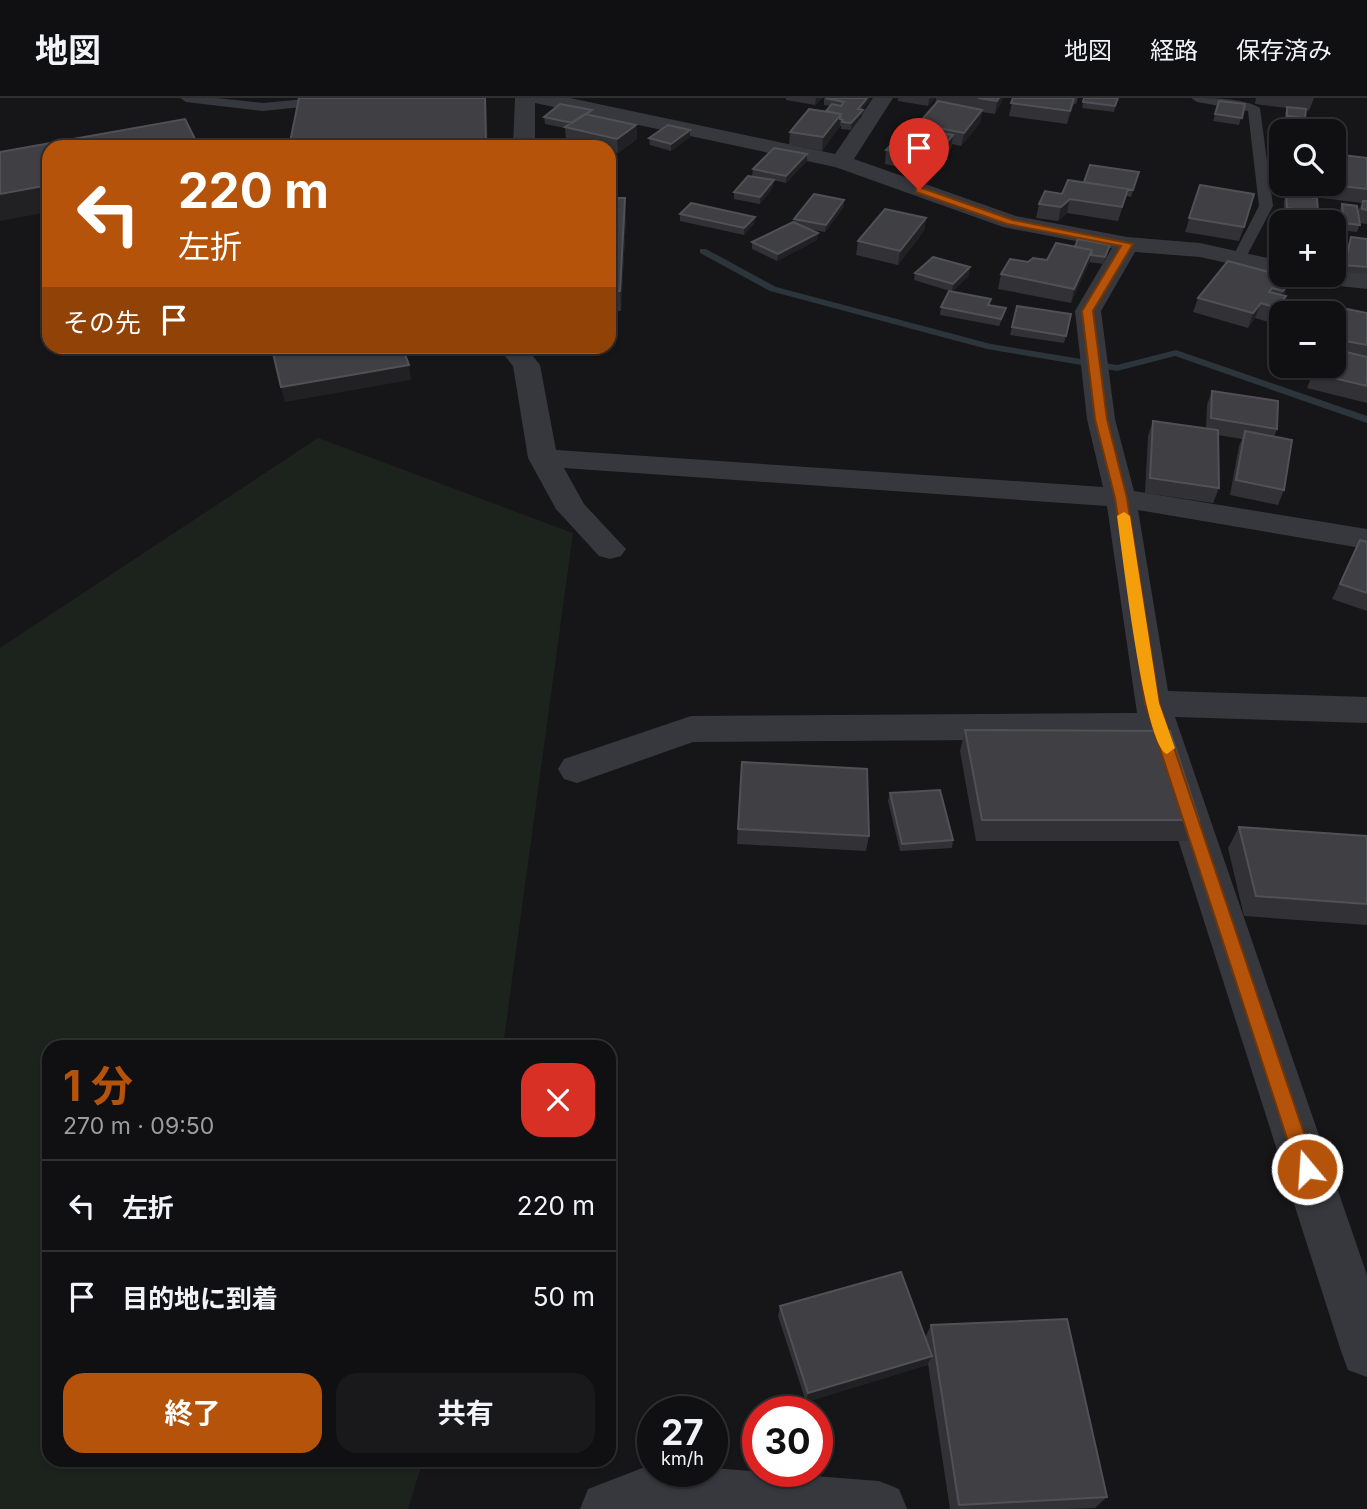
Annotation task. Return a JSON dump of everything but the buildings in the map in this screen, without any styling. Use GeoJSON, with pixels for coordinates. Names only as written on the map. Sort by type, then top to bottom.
{"type":"FeatureCollection","features":[{"type":"Feature","properties":{"kind":"street"},"geometry":{"type":"LineString","coordinates":[[524,140],[525,98]]}},
{"type":"Feature","properties":{"kind":"street"},"geometry":{"type":"LineString","coordinates":[[541,98],[841,162],[1011,222],[1128,244],[1200,250],[1269,265]]}},
{"type":"Feature","properties":{"kind":"street"},"geometry":{"type":"LineString","coordinates":[[841,162],[883,98]]}},
{"type":"Feature","properties":{"kind":"street"},"geometry":{"type":"LineString","coordinates":[[1128,244],[1087,311],[1101,419],[1121,498],[1156,715],[1367,1351]]}},
{"type":"Feature","properties":{"kind":"street"},"geometry":{"type":"LineString","coordinates":[[1346,279],[1367,281]]}},
{"type":"Feature","properties":{"kind":"street"},"geometry":{"type":"LineString","coordinates":[[517,354],[527,365],[543,458],[571,509],[610,549]]}},
{"type":"Feature","properties":{"kind":"street"},"geometry":{"type":"LineString","coordinates":[[543,458],[1121,498],[1367,539]]}},
{"type":"Feature","properties":{"kind":"street"},"geometry":{"type":"LineString","coordinates":[[577,769],[691,729],[1367,710]]}},
{"type":"Feature","properties":{"kind":"street"},"geometry":{"type":"LineString","coordinates":[[608,1509],[653,1492],[879,1509]]}},
{"type":"Feature","properties":{"kind":"lane"},"geometry":{"type":"LineString","coordinates":[[186,98],[263,107],[352,98]]}},
{"type":"Feature","properties":{"kind":"lane"},"geometry":{"type":"LineString","coordinates":[[1197,98],[1254,108],[1264,155],[1266,206],[1239,258]]}},
{"type":"Feature","properties":{"kind":"shaded area"},"geometry":{"type":"Polygon","coordinates":[[[318,438],[573,533],[504,1040],[42,1040],[42,1467],[421,1467],[408,1509],[0,1509],[0,648],[318,438]]]}},
{"type":"Feature","properties":{"kind":"waterway"},"geometry":{"type":"LineString","coordinates":[[703,251],[773,289],[990,347],[1117,368],[1176,353],[1367,420]]}},
{"type":"Feature","properties":{"kind":"slow traffic"},"geometry":{"type":"LineString","coordinates":[[1124,516],[1152,703],[1167,748]]}},
{"type":"Feature","properties":{"kind":"route"},"geometry":{"type":"LineString","coordinates":[[919,190],[1011,222],[1128,244],[1087,311],[1101,419],[1121,498],[1152,703],[1307,1169]]}}]}
